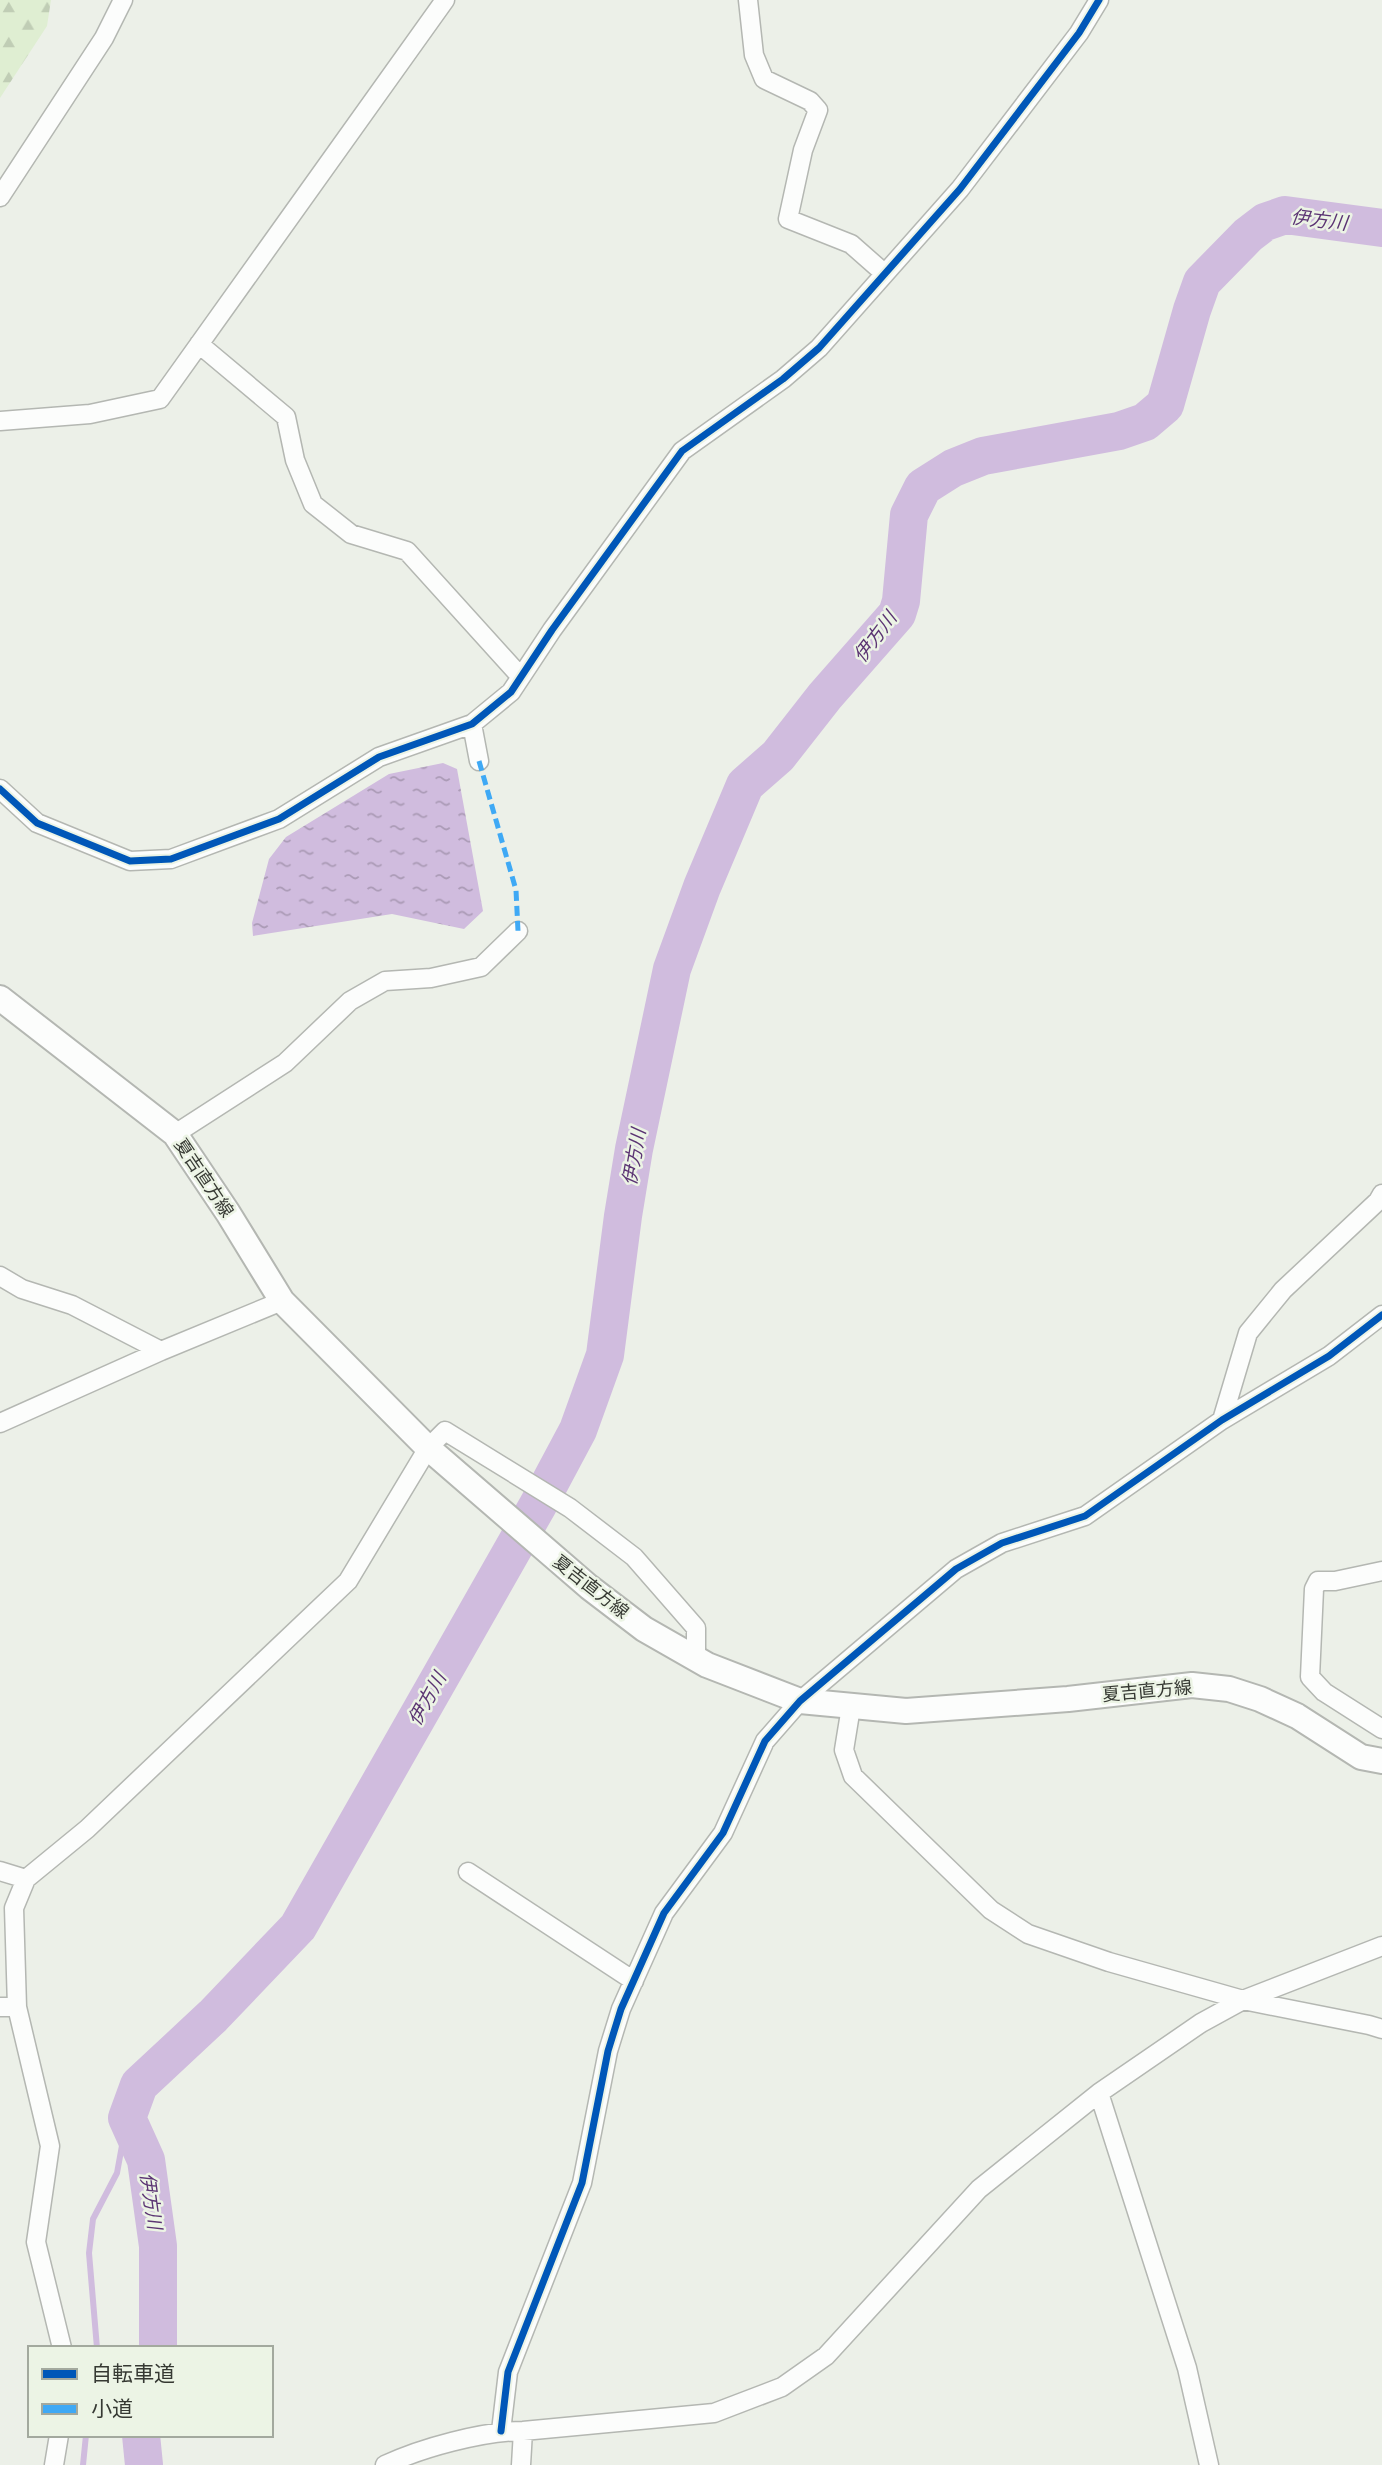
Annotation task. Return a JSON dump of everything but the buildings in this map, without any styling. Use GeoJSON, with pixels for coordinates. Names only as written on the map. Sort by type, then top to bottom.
{"type":"FeatureCollection","features":[{"type":"Feature","properties":{"kind":"main road","name":"夏吉直方線"},"geometry":{"type":"LineString","coordinates":[[0,998],[175,1134],[282,1301],[428,1448],[548,1554],[644,1629],[696,1658],[800,1701],[906,1711],[1068,1699],[1192,1685],[1217,1688],[1260,1699],[1297,1716],[1361,1757],[1382,1761]]}},
{"type":"Feature","properties":{"kind":"street"},"geometry":{"type":"LineString","coordinates":[[0,197],[104,38],[123,0]]}},
{"type":"Feature","properties":{"kind":"street"},"geometry":{"type":"LineString","coordinates":[[0,421],[90,414],[160,399],[445,0]]}},
{"type":"Feature","properties":{"kind":"street"},"geometry":{"type":"LineString","coordinates":[[748,0],[754,55],[764,79],[810,101],[818,110],[803,150],[788,219],[851,244],[884,273]]}},
{"type":"Feature","properties":{"kind":"street"},"geometry":{"type":"LineString","coordinates":[[0,789],[37,823],[130,861],[171,859],[279,819],[379,757],[472,724],[511,692],[552,630],[682,451],[783,379],[818,348],[960,189],[1079,33],[1099,0]]}},
{"type":"Feature","properties":{"kind":"street"},"geometry":{"type":"LineString","coordinates":[[199,344],[286,417],[295,460],[313,504],[351,534],[407,551],[521,677]]}},
{"type":"Feature","properties":{"kind":"street"},"geometry":{"type":"LineString","coordinates":[[472,724],[479,761]]}},
{"type":"Feature","properties":{"kind":"street"},"geometry":{"type":"LineString","coordinates":[[175,1134],[285,1063],[350,1001],[385,981],[432,978],[481,967],[518,931]]}},
{"type":"Feature","properties":{"kind":"street"},"geometry":{"type":"LineString","coordinates":[[1222,1420],[1248,1334],[1283,1290],[1378,1201],[1382,1194]]}},
{"type":"Feature","properties":{"kind":"street"},"geometry":{"type":"LineString","coordinates":[[0,1276],[22,1289],[72,1305],[160,1351]]}},
{"type":"Feature","properties":{"kind":"street"},"geometry":{"type":"LineString","coordinates":[[0,1423],[160,1351],[282,1301]]}},
{"type":"Feature","properties":{"kind":"street"},"geometry":{"type":"LineString","coordinates":[[501,2431],[508,2372],[582,2183],[608,2051],[621,2009],[664,1913],[723,1833],[765,1741],[800,1701],[956,1569],[1002,1543],[1085,1516],[1222,1420],[1329,1356],[1382,1315]]}},
{"type":"Feature","properties":{"kind":"street"},"geometry":{"type":"LineString","coordinates":[[62,2346],[36,2242],[50,2146],[8,2007],[14,1908],[26,1879],[87,1829],[348,1581],[428,1448],[445,1431],[570,1508],[634,1557],[696,1628],[696,1658]]}},
{"type":"Feature","properties":{"kind":"street"},"geometry":{"type":"LineString","coordinates":[[1382,1570],[1335,1581],[1318,1581],[1314,1589],[1310,1677],[1324,1692],[1382,1729]]}},
{"type":"Feature","properties":{"kind":"street"},"geometry":{"type":"LineString","coordinates":[[851,1707],[844,1750],[853,1776],[991,1910],[1028,1934],[1109,1962],[1244,2000],[1382,2029]]}},
{"type":"Feature","properties":{"kind":"street"},"geometry":{"type":"LineString","coordinates":[[0,1871],[26,1879]]}},
{"type":"Feature","properties":{"kind":"street"},"geometry":{"type":"LineString","coordinates":[[468,1872],[634,1981]]}},
{"type":"Feature","properties":{"kind":"street"},"geometry":{"type":"LineString","coordinates":[[385,2465],[406,2455],[501,2431],[714,2413],[782,2387],[826,2356],[979,2189],[1099,2094],[1201,2023],[1244,2000],[1382,1946]]}},
{"type":"Feature","properties":{"kind":"street"},"geometry":{"type":"LineString","coordinates":[[1099,2094],[1187,2368],[1209,2465]]}},
{"type":"Feature","properties":{"kind":"street"},"geometry":{"type":"LineString","coordinates":[[521,2465],[523,2431]]}},
{"type":"Feature","properties":{"kind":"street"},"geometry":{"type":"LineString","coordinates":[[54,2465],[59,2437]]}},
{"type":"Feature","properties":{"kind":"green space"},"geometry":{"type":"Polygon","coordinates":[[[0,0],[51,0],[47,26],[0,98],[0,0]]]}},
{"type":"Feature","properties":{"kind":"water"},"geometry":{"type":"Polygon","coordinates":[[[443,763],[457,769],[483,911],[464,929],[392,914],[253,936],[252,923],[269,859],[286,837],[389,774],[443,763]]]}},
{"type":"Feature","properties":{"kind":"waterway","name":"伊方川"},"geometry":{"type":"LineString","coordinates":[[158,2346],[158,2246],[146,2160],[127,2118],[139,2085],[213,2016],[298,1927],[578,1430],[605,1355],[634,1149],[672,969],[702,887],[745,785],[778,756],[825,696],[897,614],[901,601],[909,515],[923,487],[953,468],[983,456],[1119,431],[1145,422],[1165,405],[1202,282],[1248,235],[1265,222],[1285,215],[1382,228]]}},
{"type":"Feature","properties":{"kind":"waterway"},"geometry":{"type":"LineString","coordinates":[[97,2346],[89,2253],[93,2219],[117,2173],[127,2118]]}},
{"type":"Feature","properties":{"kind":"waterway"},"geometry":{"type":"LineString","coordinates":[[83,2465],[86,2437]]}},
{"type":"Feature","properties":{"kind":"waterway","name":"伊方川"},"geometry":{"type":"LineString","coordinates":[[141,2437],[144,2465]]}},
{"type":"Feature","properties":{"kind":"marked path"},"geometry":{"type":"LineString","coordinates":[[479,761],[516,890],[518,931]]}},
{"type":"Feature","properties":{"kind":"cycle path"},"geometry":{"type":"LineString","coordinates":[[0,789],[37,823],[130,861],[171,859],[279,819],[379,757],[472,724],[511,692],[552,630],[682,451],[783,379],[819,348],[960,189],[1079,33],[1099,0]]}},
{"type":"Feature","properties":{"kind":"cycle path"},"geometry":{"type":"LineString","coordinates":[[501,2431],[508,2372],[582,2183],[608,2051],[621,2009],[664,1913],[723,1833],[765,1741],[800,1701],[956,1569],[1002,1543],[1085,1516],[1222,1420],[1329,1356],[1382,1315]]}}]}
